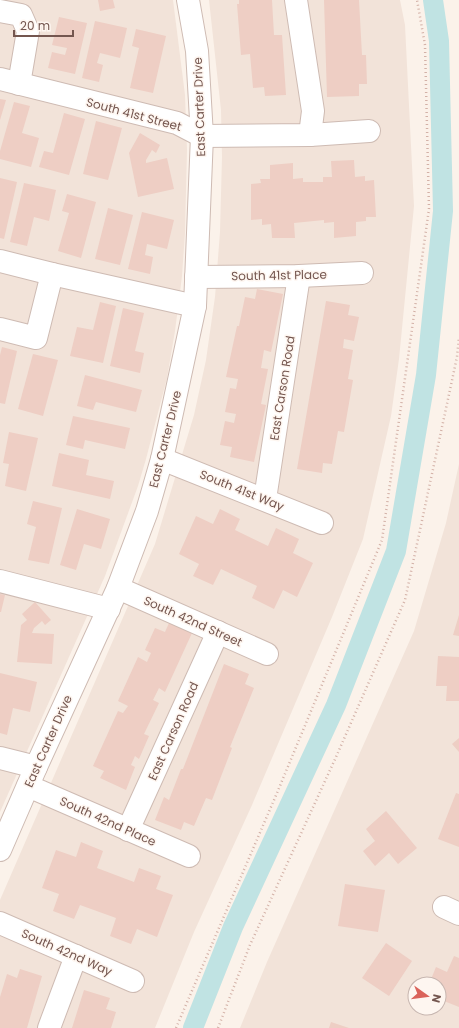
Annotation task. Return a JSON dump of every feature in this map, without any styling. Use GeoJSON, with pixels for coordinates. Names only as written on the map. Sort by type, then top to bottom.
{"type":"FeatureCollection","features":[{"type":"Feature","properties":{"kind":"street","name":"East Carter Drive"},"geometry":{"type":"LineString","coordinates":[[0,850],[32,776],[118,588],[147,511],[162,459],[195,306],[202,136],[197,51],[188,0]]}},
{"type":"Feature","properties":{"kind":"street"},"geometry":{"type":"LineString","coordinates":[[296,0],[313,111],[310,135]]}},
{"type":"Feature","properties":{"kind":"street","name":"South 41st Street"},"geometry":{"type":"LineString","coordinates":[[0,11],[21,16],[28,31],[9,81],[177,123],[202,136],[310,135],[369,131]]}},
{"type":"Feature","properties":{"kind":"street"},"geometry":{"type":"LineString","coordinates":[[0,261],[195,306]]}},
{"type":"Feature","properties":{"kind":"street","name":"South 41st Place"},"geometry":{"type":"LineString","coordinates":[[196,277],[299,276],[362,273]]}},
{"type":"Feature","properties":{"kind":"street"},"geometry":{"type":"LineString","coordinates":[[0,329],[36,338],[52,274]]}},
{"type":"Feature","properties":{"kind":"street","name":"East Carson Road"},"geometry":{"type":"LineString","coordinates":[[265,499],[299,276]]}},
{"type":"Feature","properties":{"kind":"street","name":"South 41st Way"},"geometry":{"type":"LineString","coordinates":[[162,459],[322,523]]}},
{"type":"Feature","properties":{"kind":"street"},"geometry":{"type":"LineString","coordinates":[[0,581],[108,609]]}},
{"type":"Feature","properties":{"kind":"street","name":"South 42nd Street"},"geometry":{"type":"LineString","coordinates":[[118,588],[267,654]]}},
{"type":"Feature","properties":{"kind":"street","name":"East Carson Road"},"geometry":{"type":"LineString","coordinates":[[128,830],[218,632]]}},
{"type":"Feature","properties":{"kind":"street","name":"South 42nd Place"},"geometry":{"type":"LineString","coordinates":[[0,758],[128,830],[189,856]]}},
{"type":"Feature","properties":{"kind":"street","name":"South 42nd Way"},"geometry":{"type":"LineString","coordinates":[[0,923],[133,981]]}},
{"type":"Feature","properties":{"kind":"street"},"geometry":{"type":"LineString","coordinates":[[49,1028],[76,956]]}},
{"type":"Feature","properties":{"kind":"path"},"geometry":{"type":"LineString","coordinates":[[176,1028],[274,800],[382,540],[429,209],[425,45],[417,0]]}},
{"type":"Feature","properties":{"kind":"path"},"geometry":{"type":"LineString","coordinates":[[218,1028],[250,945],[336,757],[405,600],[457,356],[459,337]]}},
{"type":"Feature","properties":{"kind":"shaded area"},"geometry":{"type":"Polygon","coordinates":[[[0,0],[173,0],[185,95],[187,150],[185,233],[182,276],[175,331],[167,378],[146,459],[138,486],[105,576],[0,812],[0,0]]]}},
{"type":"Feature","properties":{"kind":"shaded area"},"geometry":{"type":"Polygon","coordinates":[[[209,0],[400,0],[405,25],[414,206],[399,359],[391,416],[363,539],[332,617],[252,805],[194,932],[155,1028],[0,1028],[0,900],[155,544],[194,415],[206,360],[215,297],[220,232],[222,157],[221,110],[209,0]]]}},
{"type":"Feature","properties":{"kind":"shaded area"},"geometry":{"type":"Polygon","coordinates":[[[459,464],[459,1028],[240,1028],[267,962],[414,631],[446,523],[459,464]]]}},
{"type":"Feature","properties":{"kind":"building"},"geometry":{"type":"Polygon","coordinates":[[[98,0],[113,0],[115,8],[100,11],[98,0]]]}},
{"type":"Feature","properties":{"kind":"building"},"geometry":{"type":"Polygon","coordinates":[[[239,0],[272,0],[274,35],[282,35],[286,95],[265,96],[264,87],[253,88],[250,54],[241,55],[237,4],[239,4],[239,0]]]}},
{"type":"Feature","properties":{"kind":"building"},"geometry":{"type":"Polygon","coordinates":[[[324,0],[359,0],[362,55],[366,55],[367,84],[359,84],[359,96],[327,97],[324,0]]]}},
{"type":"Feature","properties":{"kind":"building"},"geometry":{"type":"Polygon","coordinates":[[[59,17],[87,23],[75,74],[48,68],[52,52],[65,55],[67,48],[52,45],[59,17]]]}},
{"type":"Feature","properties":{"kind":"building"},"geometry":{"type":"Polygon","coordinates":[[[95,21],[127,28],[120,58],[100,53],[97,63],[103,65],[99,82],[82,78],[95,21]]]}},
{"type":"Feature","properties":{"kind":"building"},"geometry":{"type":"Polygon","coordinates":[[[136,29],[166,36],[153,93],[130,88],[139,48],[132,46],[136,29]]]}},
{"type":"Feature","properties":{"kind":"building"},"geometry":{"type":"Polygon","coordinates":[[[0,99],[6,100],[0,120],[0,99]]]}},
{"type":"Feature","properties":{"kind":"building"},"geometry":{"type":"Polygon","coordinates":[[[14,102],[30,106],[22,133],[39,138],[31,167],[0,159],[0,151],[14,102]]]}},
{"type":"Feature","properties":{"kind":"building"},"geometry":{"type":"Polygon","coordinates":[[[64,113],[85,119],[69,175],[39,167],[44,151],[53,153],[64,113]]]}},
{"type":"Feature","properties":{"kind":"building"},"geometry":{"type":"Polygon","coordinates":[[[96,121],[122,128],[108,180],[83,174],[96,121]]]}},
{"type":"Feature","properties":{"kind":"building"},"geometry":{"type":"Polygon","coordinates":[[[140,133],[160,145],[156,153],[152,150],[146,160],[146,163],[167,158],[174,189],[138,197],[129,153],[140,133]]]}},
{"type":"Feature","properties":{"kind":"building"},"geometry":{"type":"Polygon","coordinates":[[[354,160],[355,177],[365,176],[365,181],[374,180],[376,217],[366,217],[366,221],[356,222],[356,236],[334,238],[334,222],[324,223],[324,220],[294,223],[295,238],[272,238],[271,224],[262,225],[262,219],[251,220],[251,184],[261,183],[260,179],[270,179],[270,165],[293,163],[293,179],[303,178],[303,182],[323,182],[323,177],[332,177],[331,161],[354,160]]]}},
{"type":"Feature","properties":{"kind":"building"},"geometry":{"type":"Polygon","coordinates":[[[0,178],[17,182],[4,239],[0,238],[0,178]]]}},
{"type":"Feature","properties":{"kind":"building"},"geometry":{"type":"Polygon","coordinates":[[[24,183],[56,190],[49,221],[34,217],[27,246],[10,242],[24,183]]]}},
{"type":"Feature","properties":{"kind":"building"},"geometry":{"type":"Polygon","coordinates":[[[67,194],[96,202],[81,258],[58,251],[69,213],[62,211],[67,194]]]}},
{"type":"Feature","properties":{"kind":"building"},"geometry":{"type":"Polygon","coordinates":[[[108,208],[133,215],[120,265],[95,259],[108,208]]]}},
{"type":"Feature","properties":{"kind":"building"},"geometry":{"type":"Polygon","coordinates":[[[142,212],[174,220],[167,249],[147,244],[145,255],[153,257],[150,274],[128,269],[142,212]]]}},
{"type":"Feature","properties":{"kind":"building"},"geometry":{"type":"Polygon","coordinates":[[[257,289],[283,294],[271,352],[264,350],[261,368],[268,369],[261,404],[266,405],[254,462],[230,457],[232,447],[220,445],[225,421],[234,423],[236,414],[225,412],[230,388],[236,389],[238,379],[226,377],[237,326],[239,326],[245,297],[255,299],[257,289]]]}},
{"type":"Feature","properties":{"kind":"building"},"geometry":{"type":"Polygon","coordinates":[[[326,301],[350,305],[348,315],[359,317],[354,341],[344,339],[343,348],[353,350],[348,379],[353,380],[344,432],[338,431],[332,464],[323,463],[322,473],[297,469],[326,301]]]}},
{"type":"Feature","properties":{"kind":"building"},"geometry":{"type":"Polygon","coordinates":[[[100,302],[116,306],[103,363],[70,356],[77,327],[93,330],[100,302]]]}},
{"type":"Feature","properties":{"kind":"building"},"geometry":{"type":"Polygon","coordinates":[[[123,308],[144,313],[135,351],[144,353],[140,373],[110,366],[123,308]]]}},
{"type":"Feature","properties":{"kind":"building"},"geometry":{"type":"Polygon","coordinates":[[[2,347],[17,351],[5,404],[0,403],[0,355],[2,347]]]}},
{"type":"Feature","properties":{"kind":"building"},"geometry":{"type":"Polygon","coordinates":[[[33,354],[58,360],[43,416],[18,409],[33,354]]]}},
{"type":"Feature","properties":{"kind":"building"},"geometry":{"type":"Polygon","coordinates":[[[85,375],[142,390],[136,412],[96,402],[93,410],[77,406],[85,375]]]}},
{"type":"Feature","properties":{"kind":"building"},"geometry":{"type":"Polygon","coordinates":[[[73,416],[130,428],[125,449],[85,440],[83,449],[66,445],[73,416]]]}},
{"type":"Feature","properties":{"kind":"building"},"geometry":{"type":"Polygon","coordinates":[[[9,432],[38,438],[26,491],[5,486],[9,464],[3,463],[9,432]]]}},
{"type":"Feature","properties":{"kind":"building"},"geometry":{"type":"Polygon","coordinates":[[[59,453],[89,460],[86,475],[114,481],[110,499],[52,486],[59,453]]]}},
{"type":"Feature","properties":{"kind":"building"},"geometry":{"type":"Polygon","coordinates":[[[33,501],[62,508],[49,564],[28,560],[36,527],[27,524],[33,501]]]}},
{"type":"Feature","properties":{"kind":"building"},"geometry":{"type":"Polygon","coordinates":[[[77,509],[110,519],[101,549],[84,544],[76,570],[60,565],[77,509]]]}},
{"type":"Feature","properties":{"kind":"building"},"geometry":{"type":"Polygon","coordinates":[[[220,509],[240,519],[235,530],[268,546],[276,528],[299,539],[293,553],[313,563],[297,597],[283,590],[274,609],[252,598],[257,586],[221,569],[213,585],[193,576],[199,564],[179,554],[196,516],[213,524],[220,509]]]}},
{"type":"Feature","properties":{"kind":"building"},"geometry":{"type":"Polygon","coordinates":[[[0,594],[5,595],[1,612],[0,612],[0,594]]]}},
{"type":"Feature","properties":{"kind":"building"},"geometry":{"type":"Polygon","coordinates":[[[35,602],[51,620],[45,625],[42,621],[34,628],[32,633],[54,634],[52,664],[17,662],[21,625],[27,620],[22,614],[35,602]]]}},
{"type":"Feature","properties":{"kind":"building"},"geometry":{"type":"Polygon","coordinates":[[[459,615],[459,636],[453,635],[459,615]]]}},
{"type":"Feature","properties":{"kind":"building"},"geometry":{"type":"Polygon","coordinates":[[[169,623],[192,633],[165,692],[159,688],[153,700],[159,703],[144,734],[149,736],[139,759],[135,756],[131,765],[135,767],[126,790],[100,778],[104,771],[93,766],[118,711],[123,713],[128,706],[118,701],[138,657],[147,662],[151,653],[145,650],[155,628],[165,632],[169,623]]]}},
{"type":"Feature","properties":{"kind":"building"},"geometry":{"type":"Polygon","coordinates":[[[438,656],[459,657],[459,701],[446,701],[447,686],[436,686],[438,656]]]}},
{"type":"Feature","properties":{"kind":"building"},"geometry":{"type":"Polygon","coordinates":[[[224,664],[249,674],[245,684],[254,688],[230,747],[232,748],[212,800],[206,798],[194,826],[184,822],[181,830],[155,820],[164,797],[169,800],[181,769],[183,769],[224,664]]]}},
{"type":"Feature","properties":{"kind":"building"},"geometry":{"type":"Polygon","coordinates":[[[0,673],[37,682],[30,712],[13,708],[7,735],[0,733],[0,673]]]}},
{"type":"Feature","properties":{"kind":"building"},"geometry":{"type":"Polygon","coordinates":[[[459,738],[459,752],[452,744],[459,738]]]}},
{"type":"Feature","properties":{"kind":"building"},"geometry":{"type":"Polygon","coordinates":[[[456,793],[459,794],[459,847],[438,839],[456,793]]]}},
{"type":"Feature","properties":{"kind":"building"},"geometry":{"type":"Polygon","coordinates":[[[386,811],[417,848],[398,864],[389,853],[375,866],[363,851],[375,841],[366,829],[386,811]]]}},
{"type":"Feature","properties":{"kind":"building"},"geometry":{"type":"Polygon","coordinates":[[[81,842],[103,851],[97,868],[134,882],[139,868],[161,876],[156,889],[173,895],[157,937],[137,929],[131,944],[110,936],[116,918],[80,905],[74,919],[53,911],[59,894],[42,888],[56,850],[76,857],[81,842]]]}},
{"type":"Feature","properties":{"kind":"building"},"geometry":{"type":"Polygon","coordinates":[[[345,884],[385,890],[378,932],[338,926],[345,884]]]}},
{"type":"Feature","properties":{"kind":"building"},"geometry":{"type":"Polygon","coordinates":[[[386,943],[412,961],[389,996],[362,978],[386,943]]]}},
{"type":"Feature","properties":{"kind":"building"},"geometry":{"type":"Polygon","coordinates":[[[454,956],[459,958],[459,1007],[447,1002],[447,976],[432,976],[436,967],[447,972],[454,956]]]}},
{"type":"Feature","properties":{"kind":"building"},"geometry":{"type":"Polygon","coordinates":[[[20,969],[42,976],[27,1028],[0,1028],[0,997],[7,974],[17,978],[20,969]]]}},
{"type":"Feature","properties":{"kind":"building"},"geometry":{"type":"Polygon","coordinates":[[[84,990],[110,998],[106,1009],[116,1012],[111,1028],[72,1028],[84,990]]]}},
{"type":"Feature","properties":{"kind":"building"},"geometry":{"type":"Polygon","coordinates":[[[331,1022],[349,1028],[329,1028],[331,1022]]]}},
{"type":"Feature","properties":{"kind":"waterway"},"geometry":{"type":"LineString","coordinates":[[193,1028],[233,927],[336,705],[396,551],[426,375],[443,211],[439,41],[433,0]]}}]}
